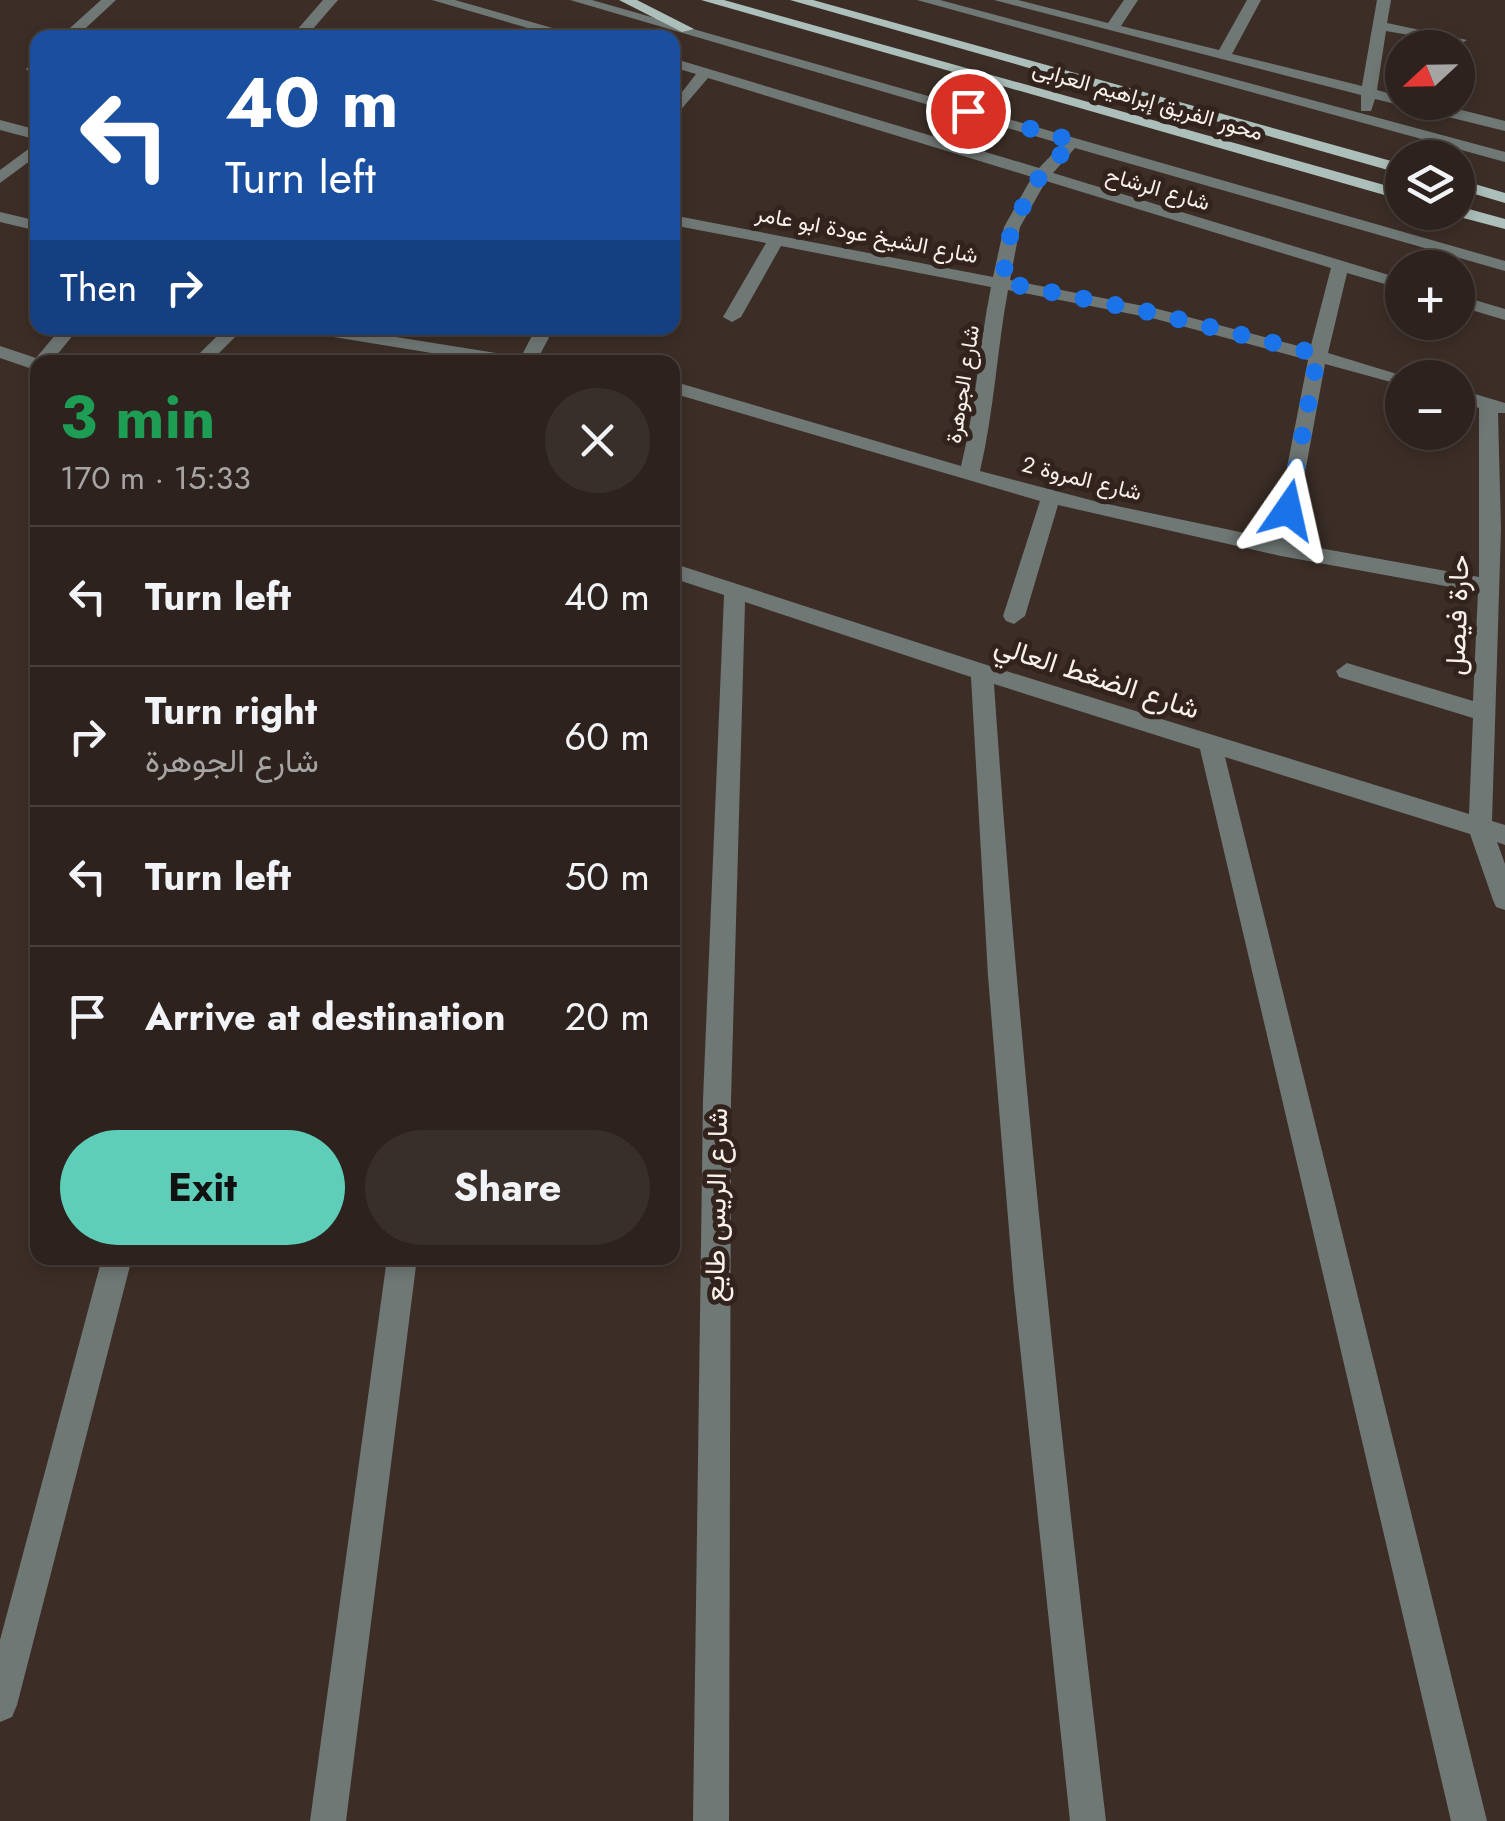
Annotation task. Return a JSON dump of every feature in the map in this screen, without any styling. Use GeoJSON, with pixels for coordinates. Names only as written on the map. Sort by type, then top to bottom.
{"type":"FeatureCollection","features":[{"type":"Feature","properties":{"kind":"main road"},"geometry":{"type":"LineString","coordinates":[[626,0],[688,30]]}},
{"type":"Feature","properties":{"kind":"main road","name":"محور الفريق إبراهيم العرابى"},"geometry":{"type":"LineString","coordinates":[[708,0],[1385,191]]}},
{"type":"Feature","properties":{"kind":"main road","name":"محور الفريق إبراهيم العرابى"},"geometry":{"type":"LineString","coordinates":[[797,0],[1385,164]]}},
{"type":"Feature","properties":{"kind":"main road"},"geometry":{"type":"LineString","coordinates":[[1475,189],[1505,198]]}},
{"type":"Feature","properties":{"kind":"main road"},"geometry":{"type":"LineString","coordinates":[[1475,216],[1505,224]]}},
{"type":"Feature","properties":{"kind":"street"},"geometry":{"type":"LineString","coordinates":[[75,30],[109,0]]}},
{"type":"Feature","properties":{"kind":"street"},"geometry":{"type":"LineString","coordinates":[[304,30],[331,0]]}},
{"type":"Feature","properties":{"kind":"street"},"geometry":{"type":"LineString","coordinates":[[439,0],[550,30]]}},
{"type":"Feature","properties":{"kind":"street"},"geometry":{"type":"LineString","coordinates":[[578,0],[1505,266]]}},
{"type":"Feature","properties":{"kind":"street"},"geometry":{"type":"LineString","coordinates":[[924,0],[1505,157]]}},
{"type":"Feature","properties":{"kind":"street"},"geometry":{"type":"LineString","coordinates":[[1112,28],[1131,0]]}},
{"type":"Feature","properties":{"kind":"street"},"geometry":{"type":"LineString","coordinates":[[1223,56],[1254,0]]}},
{"type":"Feature","properties":{"kind":"street"},"geometry":{"type":"LineString","coordinates":[[1364,120],[1384,0]]}},
{"type":"Feature","properties":{"kind":"street"},"geometry":{"type":"LineString","coordinates":[[1011,1],[1385,96]]}},
{"type":"Feature","properties":{"kind":"street"},"geometry":{"type":"LineString","coordinates":[[1378,26],[1401,30]]}},
{"type":"Feature","properties":{"kind":"street","name":"شارع الرشاح"},"geometry":{"type":"LineString","coordinates":[[680,64],[1385,279]]}},
{"type":"Feature","properties":{"kind":"street"},"geometry":{"type":"LineString","coordinates":[[680,105],[706,71]]}},
{"type":"Feature","properties":{"kind":"street"},"geometry":{"type":"LineString","coordinates":[[1475,118],[1505,126]]}},
{"type":"Feature","properties":{"kind":"street"},"geometry":{"type":"LineString","coordinates":[[0,125],[30,133]]}},
{"type":"Feature","properties":{"kind":"street","name":"شارع الجوهرة"},"geometry":{"type":"LineString","coordinates":[[969,475],[980,430],[988,348],[1012,226],[1040,176],[1074,141]]}},
{"type":"Feature","properties":{"kind":"street"},"geometry":{"type":"LineString","coordinates":[[0,178],[30,154]]}},
{"type":"Feature","properties":{"kind":"street"},"geometry":{"type":"LineString","coordinates":[[0,216],[30,224]]}},
{"type":"Feature","properties":{"kind":"street","name":"شارع الشيخ عودة ابو عامر"},"geometry":{"type":"LineString","coordinates":[[680,222],[1154,313],[1385,374]]}},
{"type":"Feature","properties":{"kind":"street"},"geometry":{"type":"LineString","coordinates":[[732,317],[776,240]]}},
{"type":"Feature","properties":{"kind":"street"},"geometry":{"type":"LineString","coordinates":[[1281,548],[1318,354],[1340,265]]}},
{"type":"Feature","properties":{"kind":"street"},"geometry":{"type":"LineString","coordinates":[[1475,305],[1505,314]]}},
{"type":"Feature","properties":{"kind":"street"},"geometry":{"type":"LineString","coordinates":[[48,355],[64,335]]}},
{"type":"Feature","properties":{"kind":"street"},"geometry":{"type":"LineString","coordinates":[[207,355],[227,335]]}},
{"type":"Feature","properties":{"kind":"street"},"geometry":{"type":"LineString","coordinates":[[352,335],[477,355]]}},
{"type":"Feature","properties":{"kind":"street"},"geometry":{"type":"LineString","coordinates":[[0,374],[7,354]]}},
{"type":"Feature","properties":{"kind":"street","name":"شارع المروة 2"},"geometry":{"type":"LineString","coordinates":[[680,389],[1051,497],[1281,548],[1488,586]]}},
{"type":"Feature","properties":{"kind":"street","name":"حارة فيصل"},"geometry":{"type":"LineString","coordinates":[[1480,827],[1488,586],[1498,530],[1496,407]]}},
{"type":"Feature","properties":{"kind":"street"},"geometry":{"type":"LineString","coordinates":[[1014,616],[1051,497]]}},
{"type":"Feature","properties":{"kind":"street","name":"شارع الضغط العالي"},"geometry":{"type":"LineString","coordinates":[[680,573],[1505,836]]}},
{"type":"Feature","properties":{"kind":"street","name":"شارع الريس طايع"},"geometry":{"type":"LineString","coordinates":[[711,1821],[717,1100],[735,590]]}},
{"type":"Feature","properties":{"kind":"street"},"geometry":{"type":"LineString","coordinates":[[982,672],[1000,976],[1029,1290],[1088,1821]]}},
{"type":"Feature","properties":{"kind":"street"},"geometry":{"type":"LineString","coordinates":[[1347,672],[1484,713]]}},
{"type":"Feature","properties":{"kind":"street"},"geometry":{"type":"LineString","coordinates":[[1211,745],[1469,1821]]}},
{"type":"Feature","properties":{"kind":"street"},"geometry":{"type":"LineString","coordinates":[[1480,827],[1505,900]]}},
{"type":"Feature","properties":{"kind":"street"},"geometry":{"type":"LineString","coordinates":[[0,1705],[115,1265]]}},
{"type":"Feature","properties":{"kind":"street"},"geometry":{"type":"LineString","coordinates":[[328,1821],[401,1265]]}},
{"type":"Feature","properties":{"kind":"route"},"geometry":{"type":"LineString","coordinates":[[968,111],[1074,141],[1040,176],[1012,226],[1002,282],[1154,313],[1318,354],[1288,510]]}}]}
